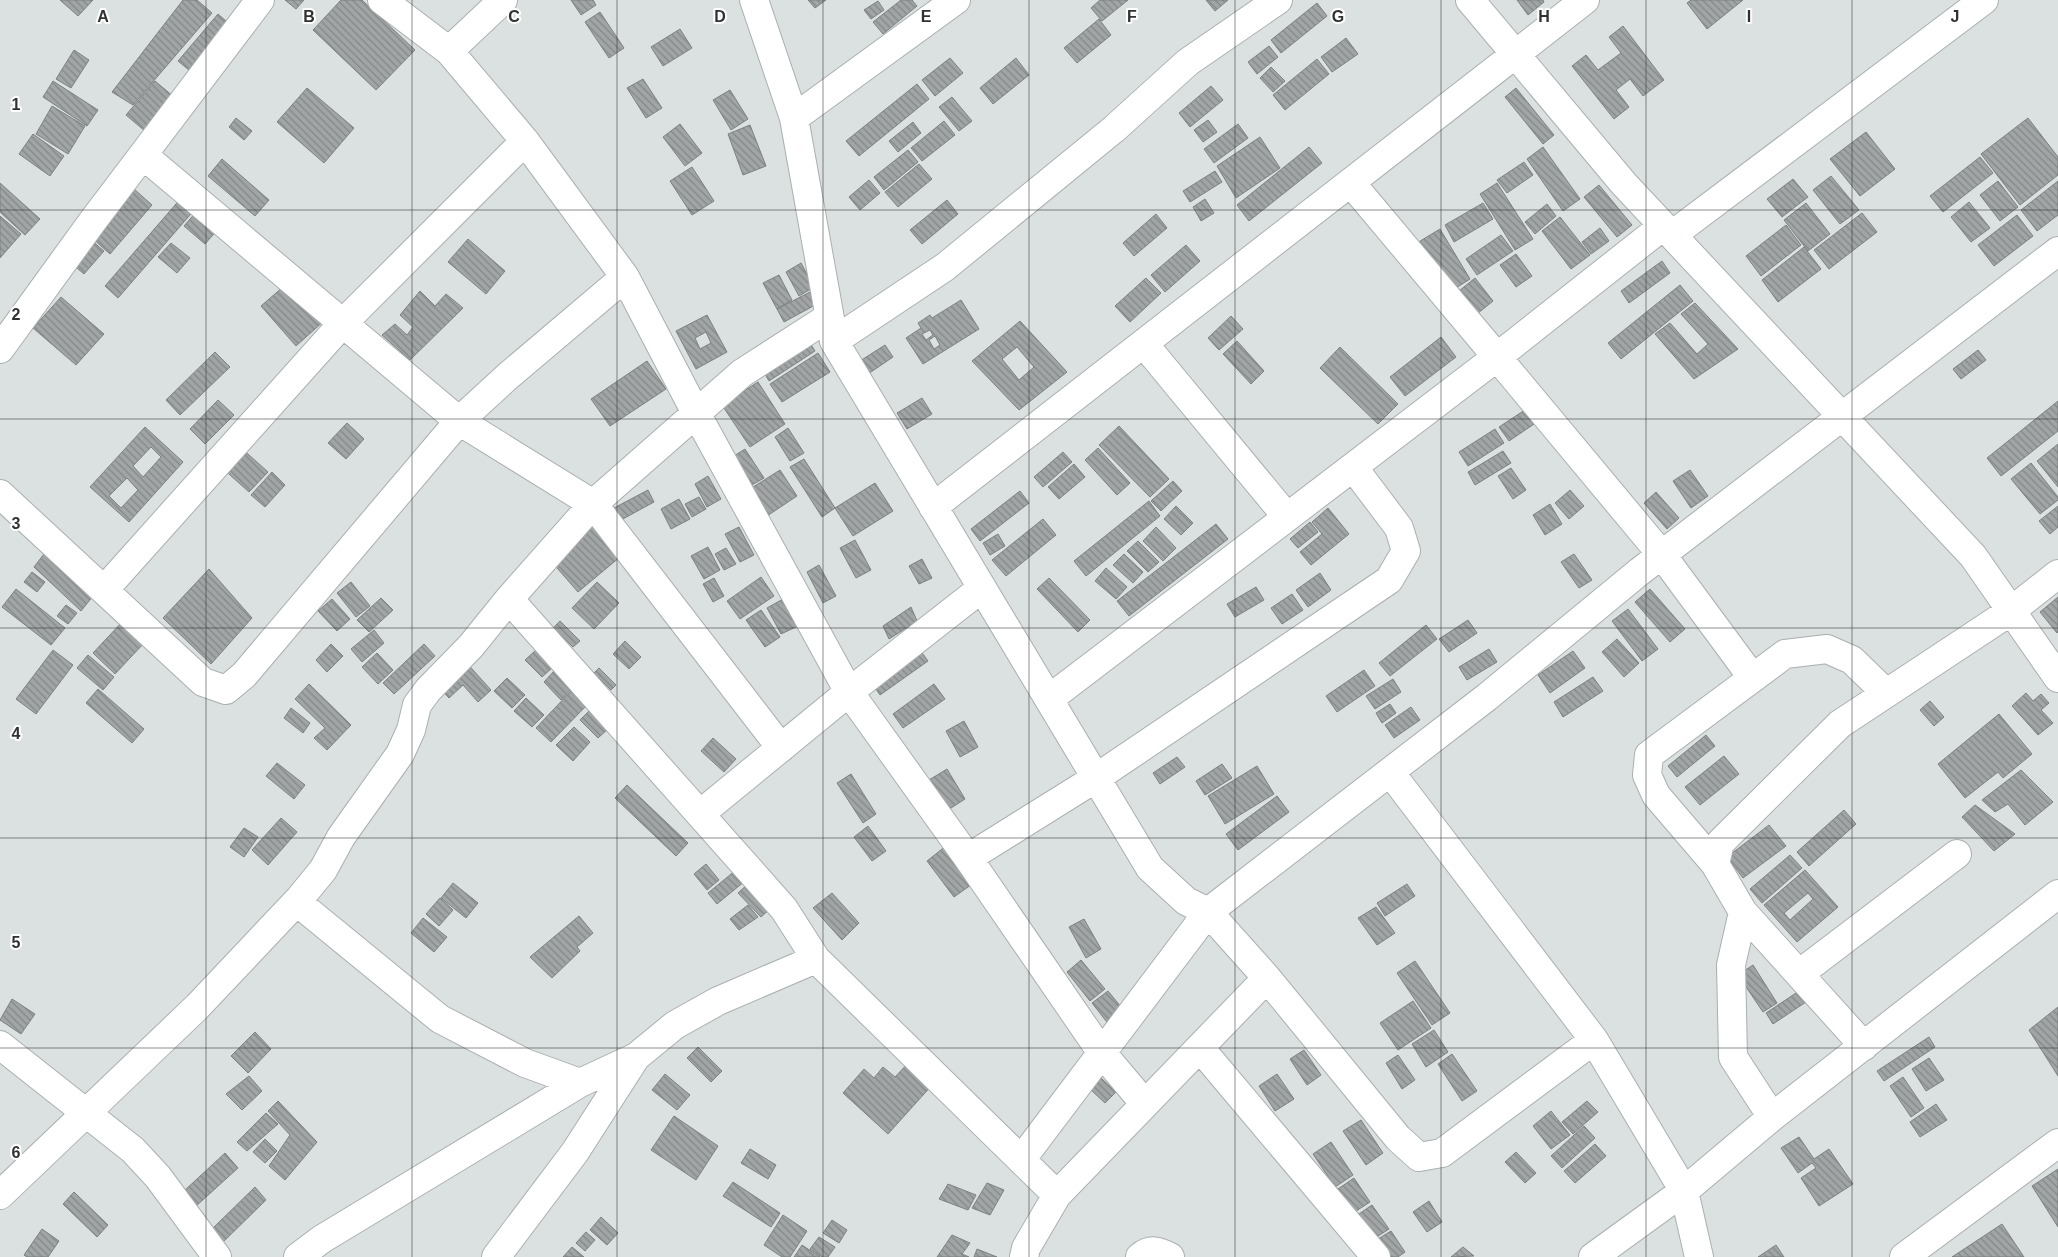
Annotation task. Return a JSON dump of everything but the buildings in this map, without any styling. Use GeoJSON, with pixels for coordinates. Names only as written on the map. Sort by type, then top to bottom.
{"type":"FeatureCollection","features":[{"type":"Feature","properties":{"kind":"street"},"geometry":{"type":"LineString","coordinates":[[0,349],[260,0]]}},
{"type":"Feature","properties":{"kind":"street"},"geometry":{"type":"LineString","coordinates":[[382,0],[449,51],[525,141],[625,277],[696,413],[849,692],[968,858],[1102,1053],[1145,1104]]}},
{"type":"Feature","properties":{"kind":"street"},"geometry":{"type":"LineString","coordinates":[[449,51],[503,0]]}},
{"type":"Feature","properties":{"kind":"street"},"geometry":{"type":"LineString","coordinates":[[754,0],[794,118],[832,329],[933,507],[1150,868],[1186,901],[1208,912],[1267,978],[1398,1138],[1419,1158],[1442,1153],[1594,1040]]}},
{"type":"Feature","properties":{"kind":"street"},"geometry":{"type":"LineString","coordinates":[[794,118],[956,0]]}},
{"type":"Feature","properties":{"kind":"street"},"geometry":{"type":"LineString","coordinates":[[0,1195],[197,1007],[297,902],[323,870],[341,837],[400,754],[412,730],[418,705],[428,690],[472,646],[509,599],[593,504],[742,373],[832,329],[944,267],[1114,130],[1188,62],[1278,0]]}},
{"type":"Feature","properties":{"kind":"street"},"geometry":{"type":"LineString","coordinates":[[1470,0],[1624,184],[1973,556],[2058,678]]}},
{"type":"Feature","properties":{"kind":"street"},"geometry":{"type":"LineString","coordinates":[[933,507],[1585,0]]}},
{"type":"Feature","properties":{"kind":"street"},"geometry":{"type":"LineString","coordinates":[[1049,699],[1497,357],[1984,0]]}},
{"type":"Feature","properties":{"kind":"street"},"geometry":{"type":"LineString","coordinates":[[104,590],[343,323],[525,141]]}},
{"type":"Feature","properties":{"kind":"street"},"geometry":{"type":"LineString","coordinates":[[143,155],[459,421],[593,504],[781,748]]}},
{"type":"Feature","properties":{"kind":"street"},"geometry":{"type":"LineString","coordinates":[[1352,183],[1662,554],[1752,678]]}},
{"type":"Feature","properties":{"kind":"street"},"geometry":{"type":"LineString","coordinates":[[1021,1160],[1208,912],[1487,697],[1662,554],[2058,251]]}},
{"type":"Feature","properties":{"kind":"street"},"geometry":{"type":"LineString","coordinates":[[0,494],[203,682],[226,690],[244,675],[459,421],[508,376],[625,277]]}},
{"type":"Feature","properties":{"kind":"street"},"geometry":{"type":"LineString","coordinates":[[1144,344],[1287,517]]}},
{"type":"Feature","properties":{"kind":"street"},"geometry":{"type":"LineString","coordinates":[[968,858],[1096,778],[1389,580],[1406,552],[1399,528],[1352,467]]}},
{"type":"Feature","properties":{"kind":"street"},"geometry":{"type":"LineString","coordinates":[[1715,864],[1720,843],[1840,724],[2011,611],[2058,574]]}},
{"type":"Feature","properties":{"kind":"street"},"geometry":{"type":"LineString","coordinates":[[700,814],[849,692],[982,588]]}},
{"type":"Feature","properties":{"kind":"street"},"geometry":{"type":"LineString","coordinates":[[509,599],[784,909],[816,959],[1057,1195]]}},
{"type":"Feature","properties":{"kind":"street"},"geometry":{"type":"LineString","coordinates":[[1864,1046],[1743,912],[1715,864],[1656,795],[1647,774],[1648,755],[1785,654],[1827,649],[1852,660],[1886,693]]}},
{"type":"Feature","properties":{"kind":"street"},"geometry":{"type":"LineString","coordinates":[[1390,772],[1594,1040],[1684,1191],[1699,1257]]}},
{"type":"Feature","properties":{"kind":"street"},"geometry":{"type":"LineString","coordinates":[[1799,974],[1957,854]]}},
{"type":"Feature","properties":{"kind":"street"},"geometry":{"type":"LineString","coordinates":[[1594,1257],[1684,1191],[1772,1117],[2058,894]]}},
{"type":"Feature","properties":{"kind":"street"},"geometry":{"type":"LineString","coordinates":[[297,902],[440,1019],[525,1063],[580,1083]]}},
{"type":"Feature","properties":{"kind":"street"},"geometry":{"type":"LineString","coordinates":[[1743,912],[1731,965],[1733,1057],[1772,1117]]}},
{"type":"Feature","properties":{"kind":"street"},"geometry":{"type":"LineString","coordinates":[[298,1257],[322,1239],[580,1083],[636,1057],[676,1025],[718,1001],[816,959]]}},
{"type":"Feature","properties":{"kind":"street"},"geometry":{"type":"LineString","coordinates":[[1024,1257],[1026,1248],[1057,1195],[1267,978]]}},
{"type":"Feature","properties":{"kind":"street"},"geometry":{"type":"LineString","coordinates":[[0,1046],[85,1115],[133,1150],[217,1257]]}},
{"type":"Feature","properties":{"kind":"street"},"geometry":{"type":"LineString","coordinates":[[1200,1048],[1376,1257]]}},
{"type":"Feature","properties":{"kind":"street"},"geometry":{"type":"LineString","coordinates":[[496,1257],[575,1152],[636,1057]]}},
{"type":"Feature","properties":{"kind":"street"},"geometry":{"type":"LineString","coordinates":[[1904,1257],[2058,1143]]}},
{"type":"Feature","properties":{"kind":"street"},"geometry":{"type":"LineString","coordinates":[[1140,1257],[1145,1252],[1158,1251],[1170,1257]]}}]}
